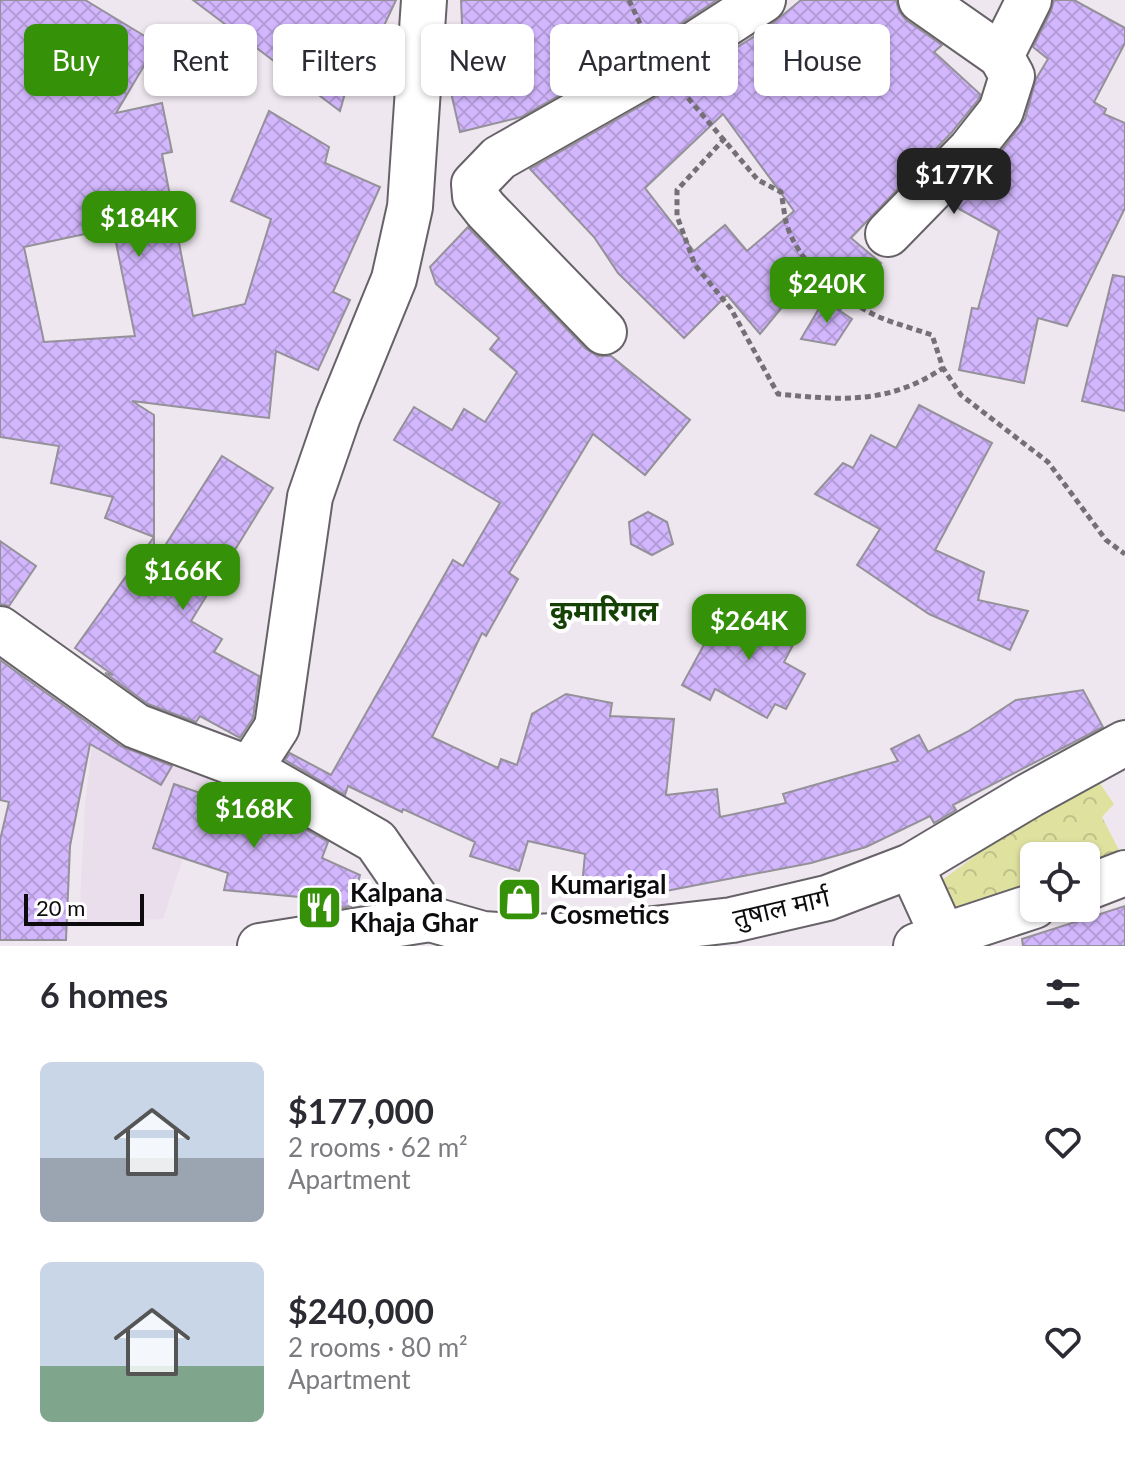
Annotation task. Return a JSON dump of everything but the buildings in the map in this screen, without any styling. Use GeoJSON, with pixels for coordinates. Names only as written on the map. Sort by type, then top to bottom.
{"type":"FeatureCollection","features":[{"type":"Feature","properties":{"kind":"street"},"geometry":{"type":"LineString","coordinates":[[250,769],[277,727],[310,497],[338,416],[394,279],[410,207],[424,0]]}},
{"type":"Feature","properties":{"kind":"street"},"geometry":{"type":"LineString","coordinates":[[726,24],[763,0]]}},
{"type":"Feature","properties":{"kind":"street"},"geometry":{"type":"LineString","coordinates":[[888,234],[971,149],[1001,111],[1012,76],[1001,56],[921,0]]}},
{"type":"Feature","properties":{"kind":"street"},"geometry":{"type":"LineString","coordinates":[[1001,56],[1029,0]]}},
{"type":"Feature","properties":{"kind":"street"},"geometry":{"type":"LineString","coordinates":[[604,332],[486,210],[475,196],[474,184],[499,158],[608,96]]}},
{"type":"Feature","properties":{"kind":"street"},"geometry":{"type":"LineString","coordinates":[[0,629],[136,726],[250,769],[376,841],[430,919]]}},
{"type":"Feature","properties":{"kind":"street","name":"तुषाल मार्ग"},"geometry":{"type":"LineString","coordinates":[[272,945],[430,919],[483,934],[531,937],[625,933],[732,920],[813,902],[911,866],[1125,743]]}},
{"type":"Feature","properties":{"kind":"street"},"geometry":{"type":"LineString","coordinates":[[911,866],[930,941],[1020,911]]}},
{"type":"Feature","properties":{"kind":"street"},"geometry":{"type":"LineString","coordinates":[[1100,883],[1125,873]]}},
{"type":"Feature","properties":{"kind":"path"},"geometry":{"type":"LineString","coordinates":[[688,96],[758,180],[781,192],[787,225],[802,253],[818,273],[852,302],[880,317],[932,335],[943,368],[961,395],[1048,462],[1106,540],[1125,554]]}},
{"type":"Feature","properties":{"kind":"path"},"geometry":{"type":"LineString","coordinates":[[725,138],[677,190],[677,216],[695,265],[731,309],[778,394],[866,399],[918,385],[943,368]]}},
{"type":"Feature","properties":{"kind":"shaded area"},"geometry":{"type":"Polygon","coordinates":[[[96,710],[209,779],[163,919],[79,922],[85,806],[96,710]]]}},
{"type":"Feature","properties":{"kind":"green space"},"geometry":{"type":"Polygon","coordinates":[[[1099,782],[1114,804],[1102,817],[1120,852],[1100,864],[1100,842],[1020,842],[1020,898],[978,909],[948,909],[935,885],[1000,838],[1099,782]]]}},
{"type":"Feature","properties":{"kind":"place","name":"Kumarigal Cosmetics"},"geometry":{"type":"Point","coordinates":[519,899]}},
{"type":"Feature","properties":{"kind":"place","name":"Kalpana Khaja Ghar"},"geometry":{"type":"Point","coordinates":[319,907]}},
{"type":"Feature","properties":{"kind":"district","name":"कुमारिगल"},"geometry":{"type":"Point","coordinates":[604,610]}}]}
